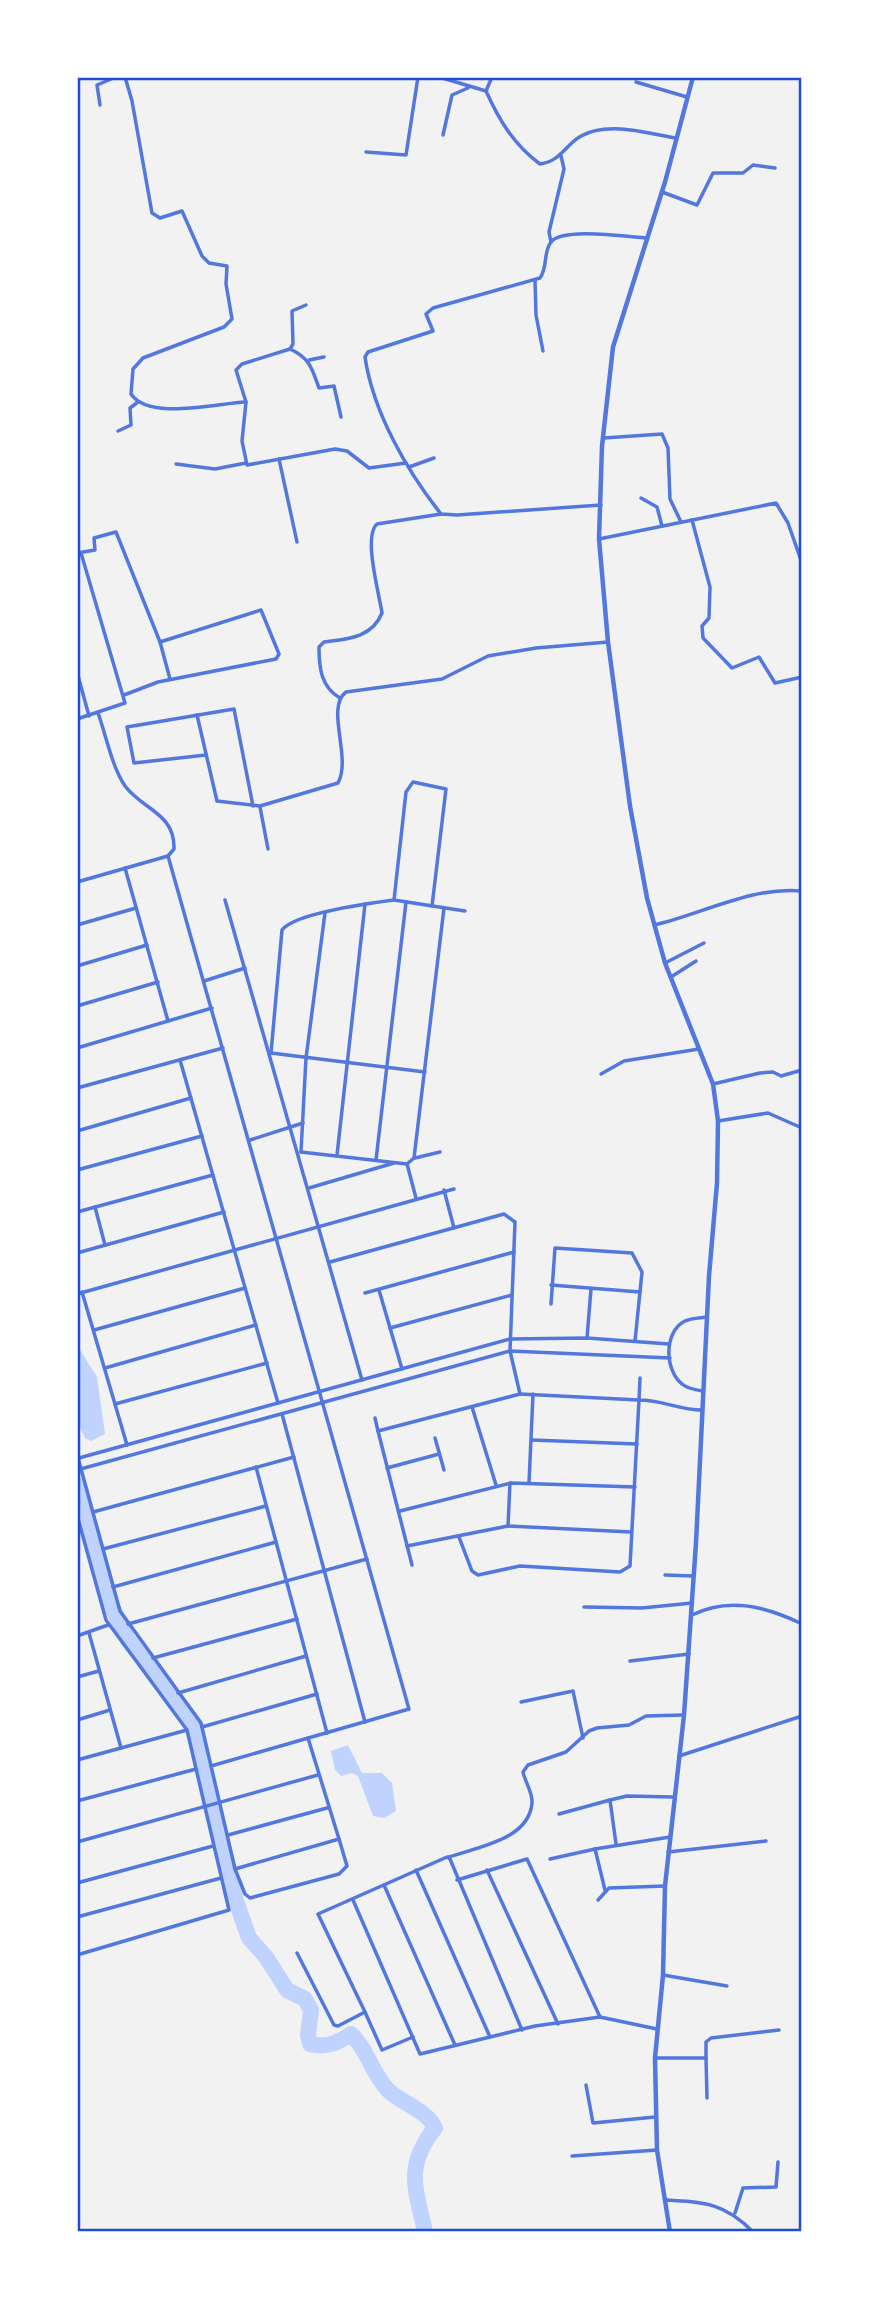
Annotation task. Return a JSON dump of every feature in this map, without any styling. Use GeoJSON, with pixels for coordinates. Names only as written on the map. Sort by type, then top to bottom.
{"type":"FeatureCollection","features":[{"type":"Feature","properties":{"kind":"street"},"geometry":{"type":"LineString","coordinates":[[100,105],[97,85],[116,77]]}},
{"type":"Feature","properties":{"kind":"street"},"geometry":{"type":"LineString","coordinates":[[125,77],[132,101],[152,213],[160,218],[182,211],[202,256],[209,263],[227,266],[226,284],[232,319],[224,327],[149,355],[136,363],[130,387],[138,402],[161,408],[246,402]]}},
{"type":"Feature","properties":{"kind":"street"},"geometry":{"type":"LineString","coordinates":[[366,152],[406,155],[418,77]]}},
{"type":"Feature","properties":{"kind":"street"},"geometry":{"type":"LineString","coordinates":[[439,77],[468,88],[486,91],[522,150],[540,164],[561,156],[579,137],[598,131],[633,130],[675,138]]}},
{"type":"Feature","properties":{"kind":"street"},"geometry":{"type":"LineString","coordinates":[[486,91],[492,77]]}},
{"type":"Feature","properties":{"kind":"street"},"geometry":{"type":"LineString","coordinates":[[670,2232],[654,2117],[655,2058],[663,1975],[665,1886],[689,1654],[717,1183],[718,1121],[713,1084],[665,963],[654,925],[630,806],[608,642],[599,539],[604,438],[613,347],[662,192],[693,77]]}},
{"type":"Feature","properties":{"kind":"street"},"geometry":{"type":"LineString","coordinates":[[636,82],[687,97]]}},
{"type":"Feature","properties":{"kind":"street"},"geometry":{"type":"LineString","coordinates":[[443,135],[452,95],[468,88]]}},
{"type":"Feature","properties":{"kind":"street"},"geometry":{"type":"LineString","coordinates":[[441,514],[407,465],[369,378],[366,354],[433,331],[426,316],[433,308],[535,280],[545,270],[551,242],[549,232],[565,169],[561,156]]}},
{"type":"Feature","properties":{"kind":"street"},"geometry":{"type":"LineString","coordinates":[[662,192],[697,205],[701,203],[712,173],[743,173],[753,165],[775,168]]}},
{"type":"Feature","properties":{"kind":"street"},"geometry":{"type":"LineString","coordinates":[[551,242],[575,234],[648,238]]}},
{"type":"Feature","properties":{"kind":"street"},"geometry":{"type":"LineString","coordinates":[[535,280],[536,315],[543,351]]}},
{"type":"Feature","properties":{"kind":"street"},"geometry":{"type":"LineString","coordinates":[[246,463],[242,441],[246,402],[236,373],[237,367],[290,349],[293,344],[292,311],[306,305]]}},
{"type":"Feature","properties":{"kind":"street"},"geometry":{"type":"LineString","coordinates":[[290,349],[308,361],[319,388],[334,386],[341,417]]}},
{"type":"Feature","properties":{"kind":"street"},"geometry":{"type":"LineString","coordinates":[[308,361],[324,357]]}},
{"type":"Feature","properties":{"kind":"street"},"geometry":{"type":"LineString","coordinates":[[118,431],[131,425],[130,408],[138,402]]}},
{"type":"Feature","properties":{"kind":"street"},"geometry":{"type":"LineString","coordinates":[[604,438],[663,435],[668,448],[670,499],[681,522]]}},
{"type":"Feature","properties":{"kind":"street"},"geometry":{"type":"LineString","coordinates":[[176,464],[215,469],[335,449],[347,451],[369,468],[407,465],[434,458]]}},
{"type":"Feature","properties":{"kind":"street"},"geometry":{"type":"LineString","coordinates":[[279,458],[297,542]]}},
{"type":"Feature","properties":{"kind":"street"},"geometry":{"type":"LineString","coordinates":[[641,498],[657,507],[662,526]]}},
{"type":"Feature","properties":{"kind":"street"},"geometry":{"type":"LineString","coordinates":[[599,539],[776,503],[788,523],[802,563]]}},
{"type":"Feature","properties":{"kind":"street"},"geometry":{"type":"LineString","coordinates":[[340,698],[329,692],[322,678],[319,648],[324,642],[366,633],[377,625],[382,613],[369,541],[372,528],[377,524],[441,514],[601,505]]}},
{"type":"Feature","properties":{"kind":"street"},"geometry":{"type":"LineString","coordinates":[[692,520],[710,587],[710,611],[702,626],[703,638],[732,668],[759,657],[775,683],[802,677]]}},
{"type":"Feature","properties":{"kind":"street"},"geometry":{"type":"LineString","coordinates":[[77,719],[124,705],[124,695],[79,554],[96,549],[94,538],[116,532],[160,642],[170,680]]}},
{"type":"Feature","properties":{"kind":"street"},"geometry":{"type":"LineString","coordinates":[[124,695],[170,680],[276,659],[279,654],[261,610],[160,642]]}},
{"type":"Feature","properties":{"kind":"street"},"geometry":{"type":"LineString","coordinates":[[197,715],[216,801],[260,806],[338,783],[344,758],[338,718],[340,698],[346,692],[442,679],[488,656],[536,648],[608,642]]}},
{"type":"Feature","properties":{"kind":"street"},"geometry":{"type":"LineString","coordinates":[[77,672],[89,716]]}},
{"type":"Feature","properties":{"kind":"street"},"geometry":{"type":"LineString","coordinates":[[206,755],[132,762],[129,725],[235,710],[253,806]]}},
{"type":"Feature","properties":{"kind":"street"},"geometry":{"type":"LineString","coordinates":[[77,882],[168,856],[174,849],[170,827],[160,813],[124,783],[99,713]]}},
{"type":"Feature","properties":{"kind":"street"},"geometry":{"type":"LineString","coordinates":[[394,900],[408,786],[413,782],[444,787],[447,793],[432,906]]}},
{"type":"Feature","properties":{"kind":"street"},"geometry":{"type":"LineString","coordinates":[[260,806],[268,849]]}},
{"type":"Feature","properties":{"kind":"street"},"geometry":{"type":"LineString","coordinates":[[168,856],[325,1402],[409,1709],[211,1766]]}},
{"type":"Feature","properties":{"kind":"street"},"geometry":{"type":"LineString","coordinates":[[125,867],[168,1021]]}},
{"type":"Feature","properties":{"kind":"street"},"geometry":{"type":"LineString","coordinates":[[654,925],[780,889],[802,891]]}},
{"type":"Feature","properties":{"kind":"street"},"geometry":{"type":"LineString","coordinates":[[225,900],[300,1152],[362,1380]]}},
{"type":"Feature","properties":{"kind":"street"},"geometry":{"type":"LineString","coordinates":[[271,1053],[282,930],[289,924],[325,913],[394,900],[465,911]]}},
{"type":"Feature","properties":{"kind":"street"},"geometry":{"type":"LineString","coordinates":[[376,1160],[406,902]]}},
{"type":"Feature","properties":{"kind":"street"},"geometry":{"type":"LineString","coordinates":[[337,1155],[365,904]]}},
{"type":"Feature","properties":{"kind":"street"},"geometry":{"type":"LineString","coordinates":[[77,925],[136,908]]}},
{"type":"Feature","properties":{"kind":"street"},"geometry":{"type":"LineString","coordinates":[[414,1158],[444,908]]}},
{"type":"Feature","properties":{"kind":"street"},"geometry":{"type":"LineString","coordinates":[[300,1152],[306,1058],[325,913]]}},
{"type":"Feature","properties":{"kind":"street"},"geometry":{"type":"LineString","coordinates":[[665,963],[704,943]]}},
{"type":"Feature","properties":{"kind":"street"},"geometry":{"type":"LineString","coordinates":[[77,966],[147,945]]}},
{"type":"Feature","properties":{"kind":"street"},"geometry":{"type":"LineString","coordinates":[[671,977],[696,961]]}},
{"type":"Feature","properties":{"kind":"street"},"geometry":{"type":"LineString","coordinates":[[204,981],[245,968]]}},
{"type":"Feature","properties":{"kind":"street"},"geometry":{"type":"LineString","coordinates":[[77,1006],[158,982]]}},
{"type":"Feature","properties":{"kind":"street"},"geometry":{"type":"LineString","coordinates":[[77,1048],[212,1009]]}},
{"type":"Feature","properties":{"kind":"street"},"geometry":{"type":"LineString","coordinates":[[77,1088],[223,1048]]}},
{"type":"Feature","properties":{"kind":"street"},"geometry":{"type":"LineString","coordinates":[[601,1074],[624,1061],[701,1049]]}},
{"type":"Feature","properties":{"kind":"street"},"geometry":{"type":"LineString","coordinates":[[271,1053],[425,1072]]}},
{"type":"Feature","properties":{"kind":"street"},"geometry":{"type":"LineString","coordinates":[[180,1060],[278,1403]]}},
{"type":"Feature","properties":{"kind":"street"},"geometry":{"type":"LineString","coordinates":[[713,1084],[760,1073],[772,1072],[781,1076],[802,1070]]}},
{"type":"Feature","properties":{"kind":"street"},"geometry":{"type":"LineString","coordinates":[[77,1131],[191,1098]]}},
{"type":"Feature","properties":{"kind":"street"},"geometry":{"type":"LineString","coordinates":[[718,1121],[768,1113],[802,1128]]}},
{"type":"Feature","properties":{"kind":"street"},"geometry":{"type":"LineString","coordinates":[[250,1140],[303,1123]]}},
{"type":"Feature","properties":{"kind":"street"},"geometry":{"type":"LineString","coordinates":[[77,1170],[202,1136]]}},
{"type":"Feature","properties":{"kind":"street"},"geometry":{"type":"LineString","coordinates":[[300,1152],[407,1164],[414,1158],[440,1152]]}},
{"type":"Feature","properties":{"kind":"street"},"geometry":{"type":"LineString","coordinates":[[309,1188],[396,1163]]}},
{"type":"Feature","properties":{"kind":"street"},"geometry":{"type":"LineString","coordinates":[[407,1164],[416,1198]]}},
{"type":"Feature","properties":{"kind":"street"},"geometry":{"type":"LineString","coordinates":[[77,1212],[213,1175]]}},
{"type":"Feature","properties":{"kind":"street"},"geometry":{"type":"LineString","coordinates":[[127,1445],[80,1293],[454,1189]]}},
{"type":"Feature","properties":{"kind":"street"},"geometry":{"type":"LineString","coordinates":[[444,1190],[454,1228]]}},
{"type":"Feature","properties":{"kind":"street"},"geometry":{"type":"LineString","coordinates":[[95,1207],[105,1245]]}},
{"type":"Feature","properties":{"kind":"street"},"geometry":{"type":"LineString","coordinates":[[77,1253],[224,1212]]}},
{"type":"Feature","properties":{"kind":"street"},"geometry":{"type":"LineString","coordinates":[[330,1262],[506,1214],[515,1222],[510,1351],[520,1394]]}},
{"type":"Feature","properties":{"kind":"street"},"geometry":{"type":"LineString","coordinates":[[551,1304],[556,1247],[633,1253],[642,1272],[635,1342]]}},
{"type":"Feature","properties":{"kind":"street"},"geometry":{"type":"LineString","coordinates":[[365,1293],[514,1252]]}},
{"type":"Feature","properties":{"kind":"street"},"geometry":{"type":"LineString","coordinates":[[551,1285],[640,1292]]}},
{"type":"Feature","properties":{"kind":"street"},"geometry":{"type":"LineString","coordinates":[[93,1330],[245,1287]]}},
{"type":"Feature","properties":{"kind":"street"},"geometry":{"type":"LineString","coordinates":[[587,1338],[591,1289]]}},
{"type":"Feature","properties":{"kind":"street"},"geometry":{"type":"LineString","coordinates":[[379,1290],[402,1369]]}},
{"type":"Feature","properties":{"kind":"street"},"geometry":{"type":"LineString","coordinates":[[390,1328],[512,1295]]}},
{"type":"Feature","properties":{"kind":"street"},"geometry":{"type":"LineString","coordinates":[[705,1392],[681,1384],[672,1373],[669,1344],[675,1330],[685,1321],[707,1317]]}},
{"type":"Feature","properties":{"kind":"street"},"geometry":{"type":"LineString","coordinates":[[104,1368],[256,1325]]}},
{"type":"Feature","properties":{"kind":"street"},"geometry":{"type":"LineString","coordinates":[[308,1738],[327,1808],[347,1866],[340,1874],[250,1898],[245,1894],[235,1869],[202,1727],[120,1611],[78,1459],[510,1339],[587,1338],[669,1344]]}},
{"type":"Feature","properties":{"kind":"street"},"geometry":{"type":"LineString","coordinates":[[79,1470],[510,1351],[670,1358]]}},
{"type":"Feature","properties":{"kind":"street"},"geometry":{"type":"LineString","coordinates":[[115,1404],[267,1363]]}},
{"type":"Feature","properties":{"kind":"street"},"geometry":{"type":"LineString","coordinates":[[459,1537],[475,1574],[520,1566],[620,1572],[630,1566],[640,1378]]}},
{"type":"Feature","properties":{"kind":"street"},"geometry":{"type":"LineString","coordinates":[[378,1431],[520,1394],[639,1399],[670,1402],[681,1410],[704,1410]]}},
{"type":"Feature","properties":{"kind":"street"},"geometry":{"type":"LineString","coordinates":[[529,1483],[533,1394]]}},
{"type":"Feature","properties":{"kind":"street"},"geometry":{"type":"LineString","coordinates":[[472,1407],[496,1485]]}},
{"type":"Feature","properties":{"kind":"street"},"geometry":{"type":"LineString","coordinates":[[282,1414],[365,1722]]}},
{"type":"Feature","properties":{"kind":"street"},"geometry":{"type":"LineString","coordinates":[[374,1418],[412,1565]]}},
{"type":"Feature","properties":{"kind":"street"},"geometry":{"type":"LineString","coordinates":[[435,1438],[444,1470]]}},
{"type":"Feature","properties":{"kind":"street"},"geometry":{"type":"LineString","coordinates":[[532,1440],[637,1444]]}},
{"type":"Feature","properties":{"kind":"street"},"geometry":{"type":"LineString","coordinates":[[387,1468],[439,1454]]}},
{"type":"Feature","properties":{"kind":"street"},"geometry":{"type":"LineString","coordinates":[[93,1512],[294,1457]]}},
{"type":"Feature","properties":{"kind":"street"},"geometry":{"type":"LineString","coordinates":[[256,1467],[327,1733]]}},
{"type":"Feature","properties":{"kind":"street"},"geometry":{"type":"LineString","coordinates":[[400,1511],[510,1483],[635,1487]]}},
{"type":"Feature","properties":{"kind":"street"},"geometry":{"type":"LineString","coordinates":[[508,1526],[510,1483]]}},
{"type":"Feature","properties":{"kind":"street"},"geometry":{"type":"LineString","coordinates":[[103,1549],[266,1506]]}},
{"type":"Feature","properties":{"kind":"street"},"geometry":{"type":"LineString","coordinates":[[77,1515],[102,1611],[109,1625],[187,1730],[228,1911],[77,1955]]}},
{"type":"Feature","properties":{"kind":"street"},"geometry":{"type":"LineString","coordinates":[[407,1546],[508,1526],[631,1532]]}},
{"type":"Feature","properties":{"kind":"street"},"geometry":{"type":"LineString","coordinates":[[113,1587],[276,1542]]}},
{"type":"Feature","properties":{"kind":"street"},"geometry":{"type":"LineString","coordinates":[[128,1624],[367,1559]]}},
{"type":"Feature","properties":{"kind":"street"},"geometry":{"type":"LineString","coordinates":[[665,1575],[693,1576]]}},
{"type":"Feature","properties":{"kind":"street"},"geometry":{"type":"LineString","coordinates":[[584,1607],[642,1608],[692,1603]]}},
{"type":"Feature","properties":{"kind":"street"},"geometry":{"type":"LineString","coordinates":[[691,1615],[716,1605],[745,1604],[801,1623]]}},
{"type":"Feature","properties":{"kind":"street"},"geometry":{"type":"LineString","coordinates":[[152,1658],[297,1619]]}},
{"type":"Feature","properties":{"kind":"street"},"geometry":{"type":"LineString","coordinates":[[77,1636],[109,1625]]}},
{"type":"Feature","properties":{"kind":"street"},"geometry":{"type":"LineString","coordinates":[[89,1633],[121,1748]]}},
{"type":"Feature","properties":{"kind":"street"},"geometry":{"type":"LineString","coordinates":[[630,1661],[689,1654]]}},
{"type":"Feature","properties":{"kind":"street"},"geometry":{"type":"LineString","coordinates":[[178,1693],[306,1656]]}},
{"type":"Feature","properties":{"kind":"street"},"geometry":{"type":"LineString","coordinates":[[77,1677],[99,1671]]}},
{"type":"Feature","properties":{"kind":"street"},"geometry":{"type":"LineString","coordinates":[[521,1702],[573,1691],[583,1738]]}},
{"type":"Feature","properties":{"kind":"street"},"geometry":{"type":"LineString","coordinates":[[202,1727],[317,1694]]}},
{"type":"Feature","properties":{"kind":"street"},"geometry":{"type":"LineString","coordinates":[[77,1720],[110,1710]]}},
{"type":"Feature","properties":{"kind":"street"},"geometry":{"type":"LineString","coordinates":[[413,2037],[382,2049],[318,1914],[416,1870],[515,1833],[527,1821],[532,1805],[523,1770],[528,1765],[560,1756],[597,1728],[629,1725],[646,1716],[684,1715]]}},
{"type":"Feature","properties":{"kind":"street"},"geometry":{"type":"LineString","coordinates":[[679,1756],[802,1716]]}},
{"type":"Feature","properties":{"kind":"street"},"geometry":{"type":"LineString","coordinates":[[77,1760],[187,1730]]}},
{"type":"Feature","properties":{"kind":"street"},"geometry":{"type":"LineString","coordinates":[[77,1801],[196,1769]]}},
{"type":"Feature","properties":{"kind":"street"},"geometry":{"type":"LineString","coordinates":[[77,1842],[318,1775]]}},
{"type":"Feature","properties":{"kind":"street"},"geometry":{"type":"LineString","coordinates":[[559,1814],[627,1796],[674,1797]]}},
{"type":"Feature","properties":{"kind":"street"},"geometry":{"type":"LineString","coordinates":[[610,1800],[616,1844]]}},
{"type":"Feature","properties":{"kind":"street"},"geometry":{"type":"LineString","coordinates":[[227,1835],[327,1808]]}},
{"type":"Feature","properties":{"kind":"street"},"geometry":{"type":"LineString","coordinates":[[550,1859],[616,1844],[670,1837]]}},
{"type":"Feature","properties":{"kind":"street"},"geometry":{"type":"LineString","coordinates":[[235,1869],[339,1839]]}},
{"type":"Feature","properties":{"kind":"street"},"geometry":{"type":"LineString","coordinates":[[668,1852],[766,1841]]}},
{"type":"Feature","properties":{"kind":"street"},"geometry":{"type":"LineString","coordinates":[[77,1882],[213,1846]]}},
{"type":"Feature","properties":{"kind":"street"},"geometry":{"type":"LineString","coordinates":[[595,1849],[605,1890],[598,1900]]}},
{"type":"Feature","properties":{"kind":"street"},"geometry":{"type":"LineString","coordinates":[[449,1857],[522,2029]]}},
{"type":"Feature","properties":{"kind":"street"},"geometry":{"type":"LineString","coordinates":[[457,1880],[524,1858],[529,1861],[600,2017]]}},
{"type":"Feature","properties":{"kind":"street"},"geometry":{"type":"LineString","coordinates":[[416,1870],[490,2037]]}},
{"type":"Feature","properties":{"kind":"street"},"geometry":{"type":"LineString","coordinates":[[488,1871],[559,2025]]}},
{"type":"Feature","properties":{"kind":"street"},"geometry":{"type":"LineString","coordinates":[[77,1917],[221,1878]]}},
{"type":"Feature","properties":{"kind":"street"},"geometry":{"type":"LineString","coordinates":[[384,1885],[455,2045]]}},
{"type":"Feature","properties":{"kind":"street"},"geometry":{"type":"LineString","coordinates":[[605,1890],[665,1886]]}},
{"type":"Feature","properties":{"kind":"street"},"geometry":{"type":"LineString","coordinates":[[353,1900],[422,2054],[522,2029],[600,2017],[657,2029]]}},
{"type":"Feature","properties":{"kind":"street"},"geometry":{"type":"LineString","coordinates":[[297,1953],[334,2025],[338,2026],[365,2012]]}},
{"type":"Feature","properties":{"kind":"street"},"geometry":{"type":"LineString","coordinates":[[663,1975],[727,1986]]}},
{"type":"Feature","properties":{"kind":"street"},"geometry":{"type":"LineString","coordinates":[[707,2098],[706,2042],[711,2038],[779,2030]]}},
{"type":"Feature","properties":{"kind":"street"},"geometry":{"type":"LineString","coordinates":[[655,2058],[706,2058]]}},
{"type":"Feature","properties":{"kind":"street"},"geometry":{"type":"LineString","coordinates":[[586,2085],[593,2123],[654,2117]]}},
{"type":"Feature","properties":{"kind":"street"},"geometry":{"type":"LineString","coordinates":[[572,2156],[657,2150]]}},
{"type":"Feature","properties":{"kind":"street"},"geometry":{"type":"LineString","coordinates":[[734,2213],[743,2188],[776,2187],[778,2162]]}},
{"type":"Feature","properties":{"kind":"street"},"geometry":{"type":"LineString","coordinates":[[666,2200],[702,2203],[734,2213],[752,2232]]}},
{"type":"Feature","properties":{"kind":"street"},"geometry":{"type":"LineString","coordinates":[[797,2232],[802,2230]]}},
{"type":"Feature","properties":{"kind":"water"},"geometry":{"type":"Polygon","coordinates":[[[77,1345],[97,1377],[105,1434],[91,1441],[85,1438],[77,1421],[77,1345]]]}},
{"type":"Feature","properties":{"kind":"water"},"geometry":{"type":"Polygon","coordinates":[[[348,1745],[362,1773],[382,1773],[392,1783],[396,1811],[384,1818],[373,1816],[358,1776],[352,1773],[341,1776],[335,1770],[331,1751],[348,1745]]]}},
{"type":"Feature","properties":{"kind":"waterway"},"geometry":{"type":"LineString","coordinates":[[77,1485],[112,1607],[128,1640],[194,1723],[236,1901],[249,1938],[266,1957],[287,1990],[305,1999],[311,2010],[308,2035],[310,2044],[332,2044],[351,2034],[388,2090],[420,2111],[435,2128],[425,2142],[416,2167],[416,2190],[425,2232]]}}]}
